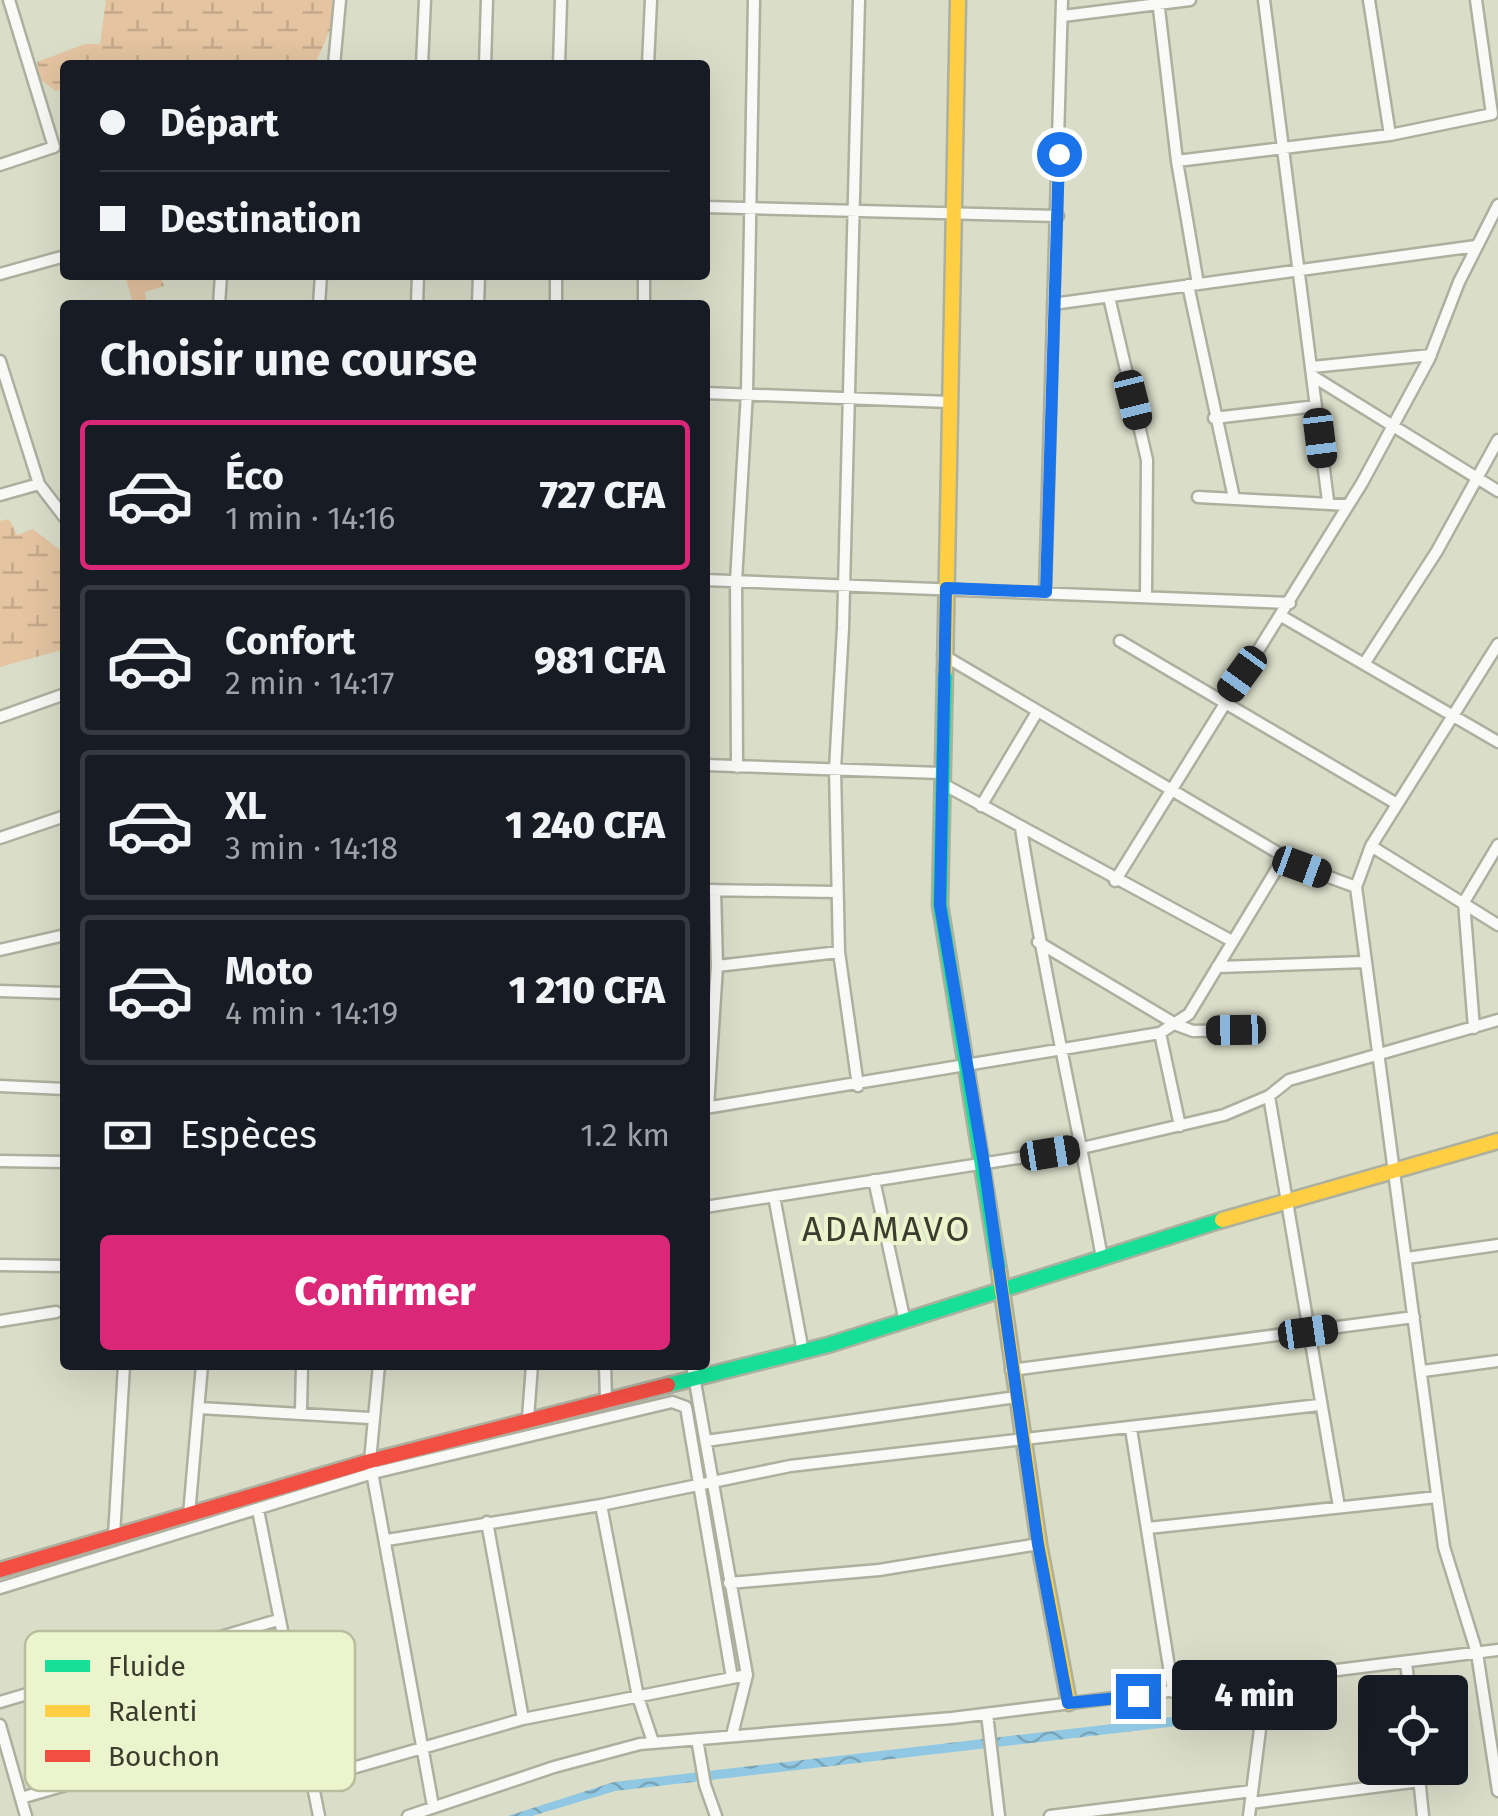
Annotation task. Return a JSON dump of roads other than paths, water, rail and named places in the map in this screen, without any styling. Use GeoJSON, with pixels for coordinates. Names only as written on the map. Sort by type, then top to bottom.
{"type":"FeatureCollection","features":[{"type":"Feature","properties":{"kind":"street"},"geometry":{"type":"LineString","coordinates":[[0,165],[54,147],[9,0]]}},
{"type":"Feature","properties":{"kind":"street"},"geometry":{"type":"LineString","coordinates":[[334,60],[340,0]]}},
{"type":"Feature","properties":{"kind":"street"},"geometry":{"type":"LineString","coordinates":[[422,60],[424,0]]}},
{"type":"Feature","properties":{"kind":"street"},"geometry":{"type":"LineString","coordinates":[[485,60],[487,0]]}},
{"type":"Feature","properties":{"kind":"street"},"geometry":{"type":"LineString","coordinates":[[560,60],[561,0]]}},
{"type":"Feature","properties":{"kind":"street"},"geometry":{"type":"LineString","coordinates":[[648,60],[651,0]]}},
{"type":"Feature","properties":{"kind":"street"},"geometry":{"type":"LineString","coordinates":[[737,766],[736,581],[747,392],[754,0]]}},
{"type":"Feature","properties":{"kind":"street"},"geometry":{"type":"LineString","coordinates":[[858,1086],[839,952],[836,769],[859,0]]}},
{"type":"Feature","properties":{"kind":"street"},"geometry":{"type":"LineString","coordinates":[[958,0],[940,905],[984,1164],[1038,1544],[1068,1703]]}},
{"type":"Feature","properties":{"kind":"street"},"geometry":{"type":"LineString","coordinates":[[1046,592],[1062,0]]}},
{"type":"Feature","properties":{"kind":"street"},"geometry":{"type":"LineString","coordinates":[[1063,16],[1190,0]]}},
{"type":"Feature","properties":{"kind":"street"},"geometry":{"type":"LineString","coordinates":[[1264,0],[1328,501]]}},
{"type":"Feature","properties":{"kind":"street"},"geometry":{"type":"LineString","coordinates":[[1369,0],[1390,135]]}},
{"type":"Feature","properties":{"kind":"street"},"geometry":{"type":"LineString","coordinates":[[1178,161],[1390,135],[1495,116],[1476,0]]}},
{"type":"Feature","properties":{"kind":"street"},"geometry":{"type":"LineString","coordinates":[[1158,2],[1193,284],[1214,418],[1234,498]]}},
{"type":"Feature","properties":{"kind":"street"},"geometry":{"type":"LineString","coordinates":[[1115,880],[1348,506],[1431,354],[1476,246],[1498,205]]}},
{"type":"Feature","properties":{"kind":"street"},"geometry":{"type":"LineString","coordinates":[[710,207],[853,214],[1058,216]]}},
{"type":"Feature","properties":{"kind":"street"},"geometry":{"type":"LineString","coordinates":[[1054,304],[1476,246]]}},
{"type":"Feature","properties":{"kind":"street"},"geometry":{"type":"LineString","coordinates":[[0,274],[60,257]]}},
{"type":"Feature","properties":{"kind":"street"},"geometry":{"type":"LineString","coordinates":[[1109,297],[1146,460],[1146,595]]}},
{"type":"Feature","properties":{"kind":"street"},"geometry":{"type":"LineString","coordinates":[[1313,372],[1431,354]]}},
{"type":"Feature","properties":{"kind":"street"},"geometry":{"type":"LineString","coordinates":[[0,361],[39,484],[60,511]]}},
{"type":"Feature","properties":{"kind":"street"},"geometry":{"type":"LineString","coordinates":[[1313,372],[1498,491]]}},
{"type":"Feature","properties":{"kind":"street"},"geometry":{"type":"LineString","coordinates":[[710,392],[949,402]]}},
{"type":"Feature","properties":{"kind":"street"},"geometry":{"type":"LineString","coordinates":[[1214,418],[1316,406]]}},
{"type":"Feature","properties":{"kind":"street"},"geometry":{"type":"LineString","coordinates":[[1364,664],[1498,440]]}},
{"type":"Feature","properties":{"kind":"street"},"geometry":{"type":"LineString","coordinates":[[0,495],[39,484]]}},
{"type":"Feature","properties":{"kind":"street"},"geometry":{"type":"LineString","coordinates":[[1198,497],[1328,501],[1348,506]]}},
{"type":"Feature","properties":{"kind":"street"},"geometry":{"type":"LineString","coordinates":[[710,580],[1146,595],[1290,604]]}},
{"type":"Feature","properties":{"kind":"street"},"geometry":{"type":"LineString","coordinates":[[1283,616],[1498,742]]}},
{"type":"Feature","properties":{"kind":"street"},"geometry":{"type":"LineString","coordinates":[[1120,641],[1398,804]]}},
{"type":"Feature","properties":{"kind":"street"},"geometry":{"type":"LineString","coordinates":[[1498,644],[1371,846],[1356,887],[1397,1168],[1437,1497],[1450,1573],[1477,1653],[1498,1791]]}},
{"type":"Feature","properties":{"kind":"street"},"geometry":{"type":"LineString","coordinates":[[942,655],[1284,857],[1356,887]]}},
{"type":"Feature","properties":{"kind":"street"},"geometry":{"type":"LineString","coordinates":[[0,717],[60,696]]}},
{"type":"Feature","properties":{"kind":"street"},"geometry":{"type":"LineString","coordinates":[[981,806],[1038,712]]}},
{"type":"Feature","properties":{"kind":"street"},"geometry":{"type":"LineString","coordinates":[[710,766],[836,769],[941,778],[981,806],[1232,942]]}},
{"type":"Feature","properties":{"kind":"street"},"geometry":{"type":"LineString","coordinates":[[0,838],[60,818]]}},
{"type":"Feature","properties":{"kind":"street"},"geometry":{"type":"LineString","coordinates":[[1021,828],[1038,942],[1064,1049],[1102,1258]]}},
{"type":"Feature","properties":{"kind":"street"},"geometry":{"type":"LineString","coordinates":[[1474,1028],[1464,902],[1498,845]]}},
{"type":"Feature","properties":{"kind":"street"},"geometry":{"type":"LineString","coordinates":[[1371,846],[1498,925]]}},
{"type":"Feature","properties":{"kind":"street"},"geometry":{"type":"LineString","coordinates":[[710,1108],[1160,1033],[1189,1014],[1284,857]]}},
{"type":"Feature","properties":{"kind":"street"},"geometry":{"type":"LineString","coordinates":[[710,1065],[717,966],[710,890],[836,892]]}},
{"type":"Feature","properties":{"kind":"street"},"geometry":{"type":"LineString","coordinates":[[0,950],[60,936]]}},
{"type":"Feature","properties":{"kind":"street"},"geometry":{"type":"LineString","coordinates":[[1038,942],[1177,1025],[1193,1030],[1236,1030]]}},
{"type":"Feature","properties":{"kind":"street"},"geometry":{"type":"LineString","coordinates":[[717,966],[839,952]]}},
{"type":"Feature","properties":{"kind":"street"},"geometry":{"type":"LineString","coordinates":[[1217,967],[1366,962]]}},
{"type":"Feature","properties":{"kind":"street"},"geometry":{"type":"LineString","coordinates":[[0,991],[60,993]]}},
{"type":"Feature","properties":{"kind":"street"},"geometry":{"type":"LineString","coordinates":[[710,1206],[1082,1148],[1180,1126],[1246,1108],[1289,1080],[1498,1020]]}},
{"type":"Feature","properties":{"kind":"street"},"geometry":{"type":"LineString","coordinates":[[1160,1033],[1180,1126]]}},
{"type":"Feature","properties":{"kind":"street"},"geometry":{"type":"LineString","coordinates":[[0,1086],[60,1089]]}},
{"type":"Feature","properties":{"kind":"street"},"geometry":{"type":"LineString","coordinates":[[1269,1096],[1339,1507]]}},
{"type":"Feature","properties":{"kind":"street"},"geometry":{"type":"LineString","coordinates":[[0,1570],[371,1467],[528,1418],[693,1382],[803,1352],[1286,1200],[1498,1141]]}},
{"type":"Feature","properties":{"kind":"street"},"geometry":{"type":"LineString","coordinates":[[0,1161],[60,1162]]}},
{"type":"Feature","properties":{"kind":"street"},"geometry":{"type":"LineString","coordinates":[[874,1180],[904,1322]]}},
{"type":"Feature","properties":{"kind":"street"},"geometry":{"type":"LineString","coordinates":[[774,1196],[803,1352]]}},
{"type":"Feature","properties":{"kind":"street"},"geometry":{"type":"LineString","coordinates":[[1407,1258],[1498,1245]]}},
{"type":"Feature","properties":{"kind":"street"},"geometry":{"type":"LineString","coordinates":[[0,1265],[60,1266]]}},
{"type":"Feature","properties":{"kind":"street"},"geometry":{"type":"LineString","coordinates":[[0,1322],[56,1312]]}},
{"type":"Feature","properties":{"kind":"street"},"geometry":{"type":"LineString","coordinates":[[1012,1370],[1414,1318]]}},
{"type":"Feature","properties":{"kind":"street"},"geometry":{"type":"LineString","coordinates":[[1422,1370],[1498,1361]]}},
{"type":"Feature","properties":{"kind":"street"},"geometry":{"type":"LineString","coordinates":[[114,1536],[124,1370]]}},
{"type":"Feature","properties":{"kind":"street"},"geometry":{"type":"LineString","coordinates":[[190,1515],[202,1370]]}},
{"type":"Feature","properties":{"kind":"street"},"geometry":{"type":"LineString","coordinates":[[301,1411],[302,1370]]}},
{"type":"Feature","properties":{"kind":"street"},"geometry":{"type":"LineString","coordinates":[[378,1370],[370,1418],[371,1467],[433,1806]]}},
{"type":"Feature","properties":{"kind":"street"},"geometry":{"type":"LineString","coordinates":[[528,1418],[532,1370]]}},
{"type":"Feature","properties":{"kind":"street"},"geometry":{"type":"LineString","coordinates":[[605,1370],[606,1400]]}},
{"type":"Feature","properties":{"kind":"street"},"geometry":{"type":"LineString","coordinates":[[692,1370],[747,1676],[732,1734]]}},
{"type":"Feature","properties":{"kind":"street"},"geometry":{"type":"LineString","coordinates":[[706,1441],[1016,1398]]}},
{"type":"Feature","properties":{"kind":"street"},"geometry":{"type":"LineString","coordinates":[[0,1588],[258,1510],[371,1467],[672,1402],[686,1407],[696,1485],[732,1678]]}},
{"type":"Feature","properties":{"kind":"street"},"geometry":{"type":"LineString","coordinates":[[387,1540],[601,1505],[790,1466],[1319,1405]]}},
{"type":"Feature","properties":{"kind":"street"},"geometry":{"type":"LineString","coordinates":[[198,1408],[370,1418]]}},
{"type":"Feature","properties":{"kind":"street"},"geometry":{"type":"LineString","coordinates":[[1131,1429],[1173,1692]]}},
{"type":"Feature","properties":{"kind":"street"},"geometry":{"type":"LineString","coordinates":[[1148,1528],[1437,1497]]}},
{"type":"Feature","properties":{"kind":"street"},"geometry":{"type":"LineString","coordinates":[[601,1505],[638,1697],[653,1742]]}},
{"type":"Feature","properties":{"kind":"street"},"geometry":{"type":"LineString","coordinates":[[258,1510],[280,1631]]}},
{"type":"Feature","properties":{"kind":"street"},"geometry":{"type":"LineString","coordinates":[[488,1522],[523,1720]]}},
{"type":"Feature","properties":{"kind":"street"},"geometry":{"type":"LineString","coordinates":[[729,1584],[897,1568],[1038,1544]]}},
{"type":"Feature","properties":{"kind":"street"},"geometry":{"type":"LineString","coordinates":[[241,1631],[278,1620]]}},
{"type":"Feature","properties":{"kind":"street"},"geometry":{"type":"LineString","coordinates":[[408,1816],[610,1750],[653,1742],[987,1714],[1498,1650]]}},
{"type":"Feature","properties":{"kind":"street"},"geometry":{"type":"LineString","coordinates":[[1406,1664],[1408,1675]]}},
{"type":"Feature","properties":{"kind":"street"},"geometry":{"type":"LineString","coordinates":[[355,1767],[523,1720],[747,1676]]}},
{"type":"Feature","properties":{"kind":"street"},"geometry":{"type":"LineString","coordinates":[[1249,1816],[1266,1682]]}},
{"type":"Feature","properties":{"kind":"street"},"geometry":{"type":"LineString","coordinates":[[0,1702],[25,1695]]}},
{"type":"Feature","properties":{"kind":"street"},"geometry":{"type":"LineString","coordinates":[[987,1714],[999,1816]]}},
{"type":"Feature","properties":{"kind":"street"},"geometry":{"type":"LineString","coordinates":[[0,1725],[26,1816]]}},
{"type":"Feature","properties":{"kind":"street"},"geometry":{"type":"LineString","coordinates":[[697,1739],[705,1785],[716,1816]]}},
{"type":"Feature","properties":{"kind":"street"},"geometry":{"type":"LineString","coordinates":[[1050,1816],[1371,1785]]}},
{"type":"Feature","properties":{"kind":"street"},"geometry":{"type":"LineString","coordinates":[[1421,1785],[1424,1816]]}},
{"type":"Feature","properties":{"kind":"street"},"geometry":{"type":"LineString","coordinates":[[21,1798],[45,1791]]}},
{"type":"Feature","properties":{"kind":"street"},"geometry":{"type":"LineString","coordinates":[[313,1791],[319,1816]]}},
{"type":"Feature","properties":{"kind":"water"},"geometry":{"type":"Polygon","coordinates":[[[1207,1713],[1209,1722],[1203,1723],[615,1791],[532,1816],[508,1816],[614,1782],[1207,1713]]]}},
{"type":"Feature","properties":{"kind":"district","name":"ADAMAVO"},"geometry":{"type":"Point","coordinates":[887,1229]}}]}
